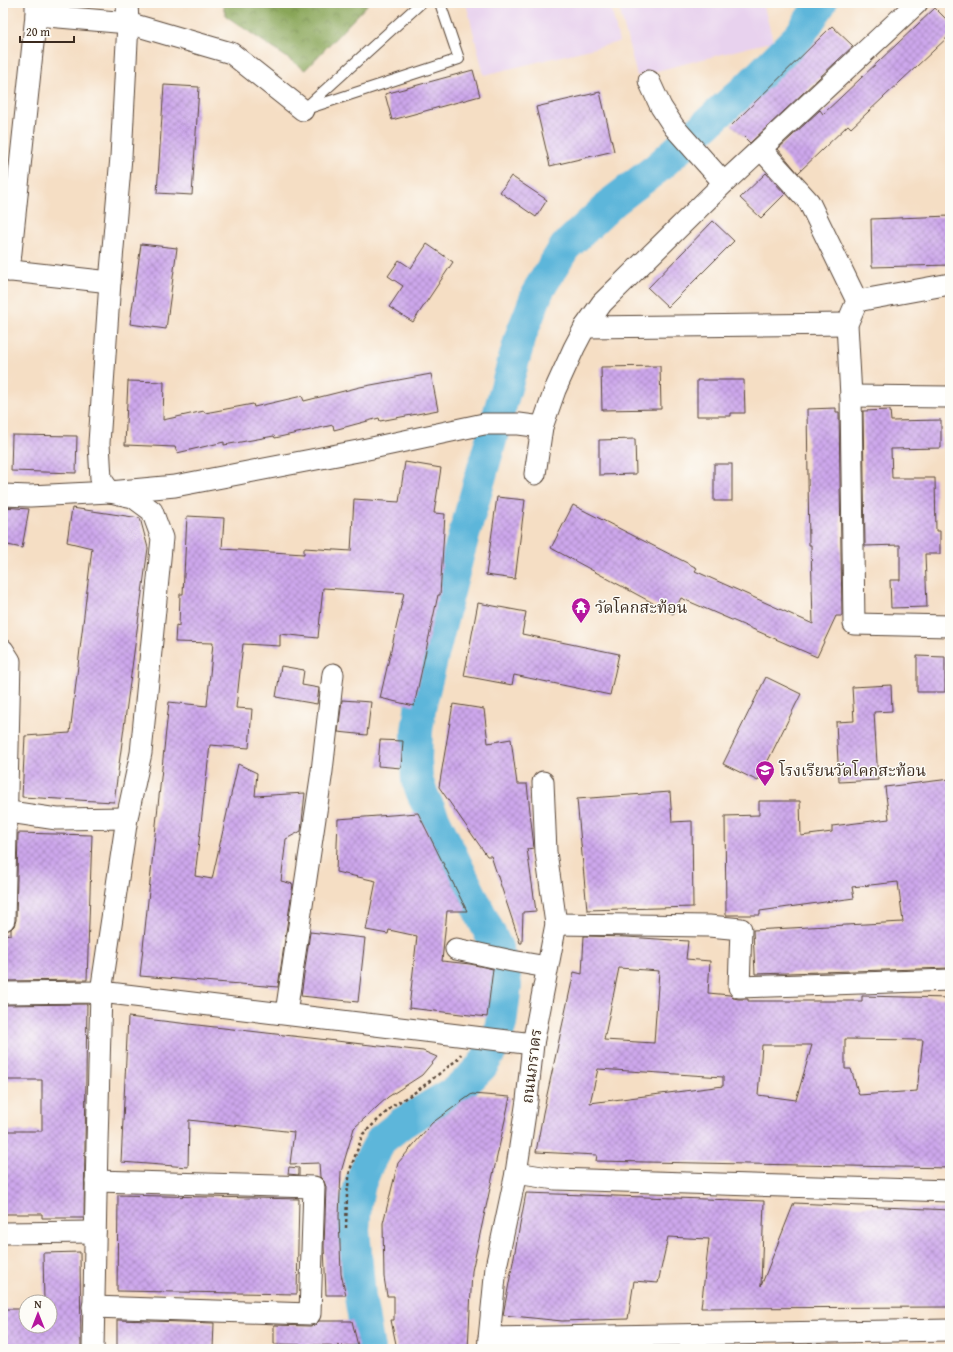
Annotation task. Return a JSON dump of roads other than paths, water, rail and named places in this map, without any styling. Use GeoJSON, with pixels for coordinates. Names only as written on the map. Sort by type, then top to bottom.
{"type":"FeatureCollection","features":[{"type":"Feature","properties":{"kind":"street"},"geometry":{"type":"LineString","coordinates":[[535,474],[542,427],[574,348],[602,303],[718,177],[761,148],[917,3]]}},
{"type":"Feature","properties":{"kind":"street"},"geometry":{"type":"LineString","coordinates":[[110,282],[6,271],[36,9],[128,13],[231,54],[303,110]]}},
{"type":"Feature","properties":{"kind":"street"},"geometry":{"type":"LineString","coordinates":[[93,1349],[101,992],[127,818],[141,753],[162,538],[152,512],[133,497],[110,492],[101,479],[99,443],[110,282],[121,157],[128,13]]}},
{"type":"Feature","properties":{"kind":"street"},"geometry":{"type":"LineString","coordinates":[[649,81],[661,107],[674,127],[718,177]]}},
{"type":"Feature","properties":{"kind":"street"},"geometry":{"type":"LineString","coordinates":[[761,148],[809,202],[857,301],[847,324],[851,396],[854,624],[950,626]]}},
{"type":"Feature","properties":{"kind":"street"},"geometry":{"type":"LineString","coordinates":[[857,301],[950,284]]}},
{"type":"Feature","properties":{"kind":"street"},"geometry":{"type":"LineString","coordinates":[[586,327],[847,324]]}},
{"type":"Feature","properties":{"kind":"street"},"geometry":{"type":"LineString","coordinates":[[851,396],[950,396]]}},
{"type":"Feature","properties":{"kind":"street"},"geometry":{"type":"LineString","coordinates":[[3,495],[30,496],[110,492],[175,486],[358,451],[484,424],[519,424],[542,427]]}},
{"type":"Feature","properties":{"kind":"street"},"geometry":{"type":"LineString","coordinates":[[3,650],[10,661],[5,811],[4,920]]}},
{"type":"Feature","properties":{"kind":"street"},"geometry":{"type":"LineString","coordinates":[[286,1013],[322,771],[333,674]]}},
{"type":"Feature","properties":{"kind":"street","name":"ถนนภราดร"},"geometry":{"type":"LineString","coordinates":[[488,1344],[496,1267],[516,1173],[527,1100],[523,1043],[547,967],[556,924],[546,852],[543,782]]}},
{"type":"Feature","properties":{"kind":"street"},"geometry":{"type":"LineString","coordinates":[[5,811],[57,819],[127,818]]}},
{"type":"Feature","properties":{"kind":"street"},"geometry":{"type":"LineString","coordinates":[[556,924],[709,926],[741,929],[739,987],[950,980]]}},
{"type":"Feature","properties":{"kind":"street"},"geometry":{"type":"LineString","coordinates":[[456,949],[547,967]]}},
{"type":"Feature","properties":{"kind":"street"},"geometry":{"type":"LineString","coordinates":[[3,992],[101,992],[286,1013],[523,1043]]}},
{"type":"Feature","properties":{"kind":"street"},"geometry":{"type":"LineString","coordinates":[[516,1173],[555,1179],[950,1191]]}},
{"type":"Feature","properties":{"kind":"street"},"geometry":{"type":"LineString","coordinates":[[93,1307],[310,1314],[314,1187],[96,1181]]}},
{"type":"Feature","properties":{"kind":"street"},"geometry":{"type":"LineString","coordinates":[[3,1233],[95,1232]]}},
{"type":"Feature","properties":{"kind":"street"},"geometry":{"type":"LineString","coordinates":[[488,1344],[950,1330]]}},
{"type":"Feature","properties":{"kind":"lane"},"geometry":{"type":"LineString","coordinates":[[303,110],[421,3]]}},
{"type":"Feature","properties":{"kind":"lane"},"geometry":{"type":"LineString","coordinates":[[303,110],[459,58],[440,3]]}},
{"type":"Feature","properties":{"kind":"waterway"},"geometry":{"type":"LineString","coordinates":[[369,1349],[360,1297],[354,1230],[356,1203],[360,1184],[368,1164],[381,1140],[402,1123],[454,1092],[482,1066],[494,1046],[501,1024],[506,985],[504,970],[497,948],[424,798],[417,780],[416,759],[417,731],[421,703],[458,556],[521,335],[539,289],[565,247],[614,201],[656,169],[750,85],[800,35],[821,3]]}},
{"type":"Feature","properties":{"kind":"place","name":"วัดโคกสะท้อน"},"geometry":{"type":"Point","coordinates":[581,624]}},
{"type":"Feature","properties":{"kind":"place","name":"โรงเรียนวัดโคกสะท้อน"},"geometry":{"type":"Point","coordinates":[765,787]}}]}
